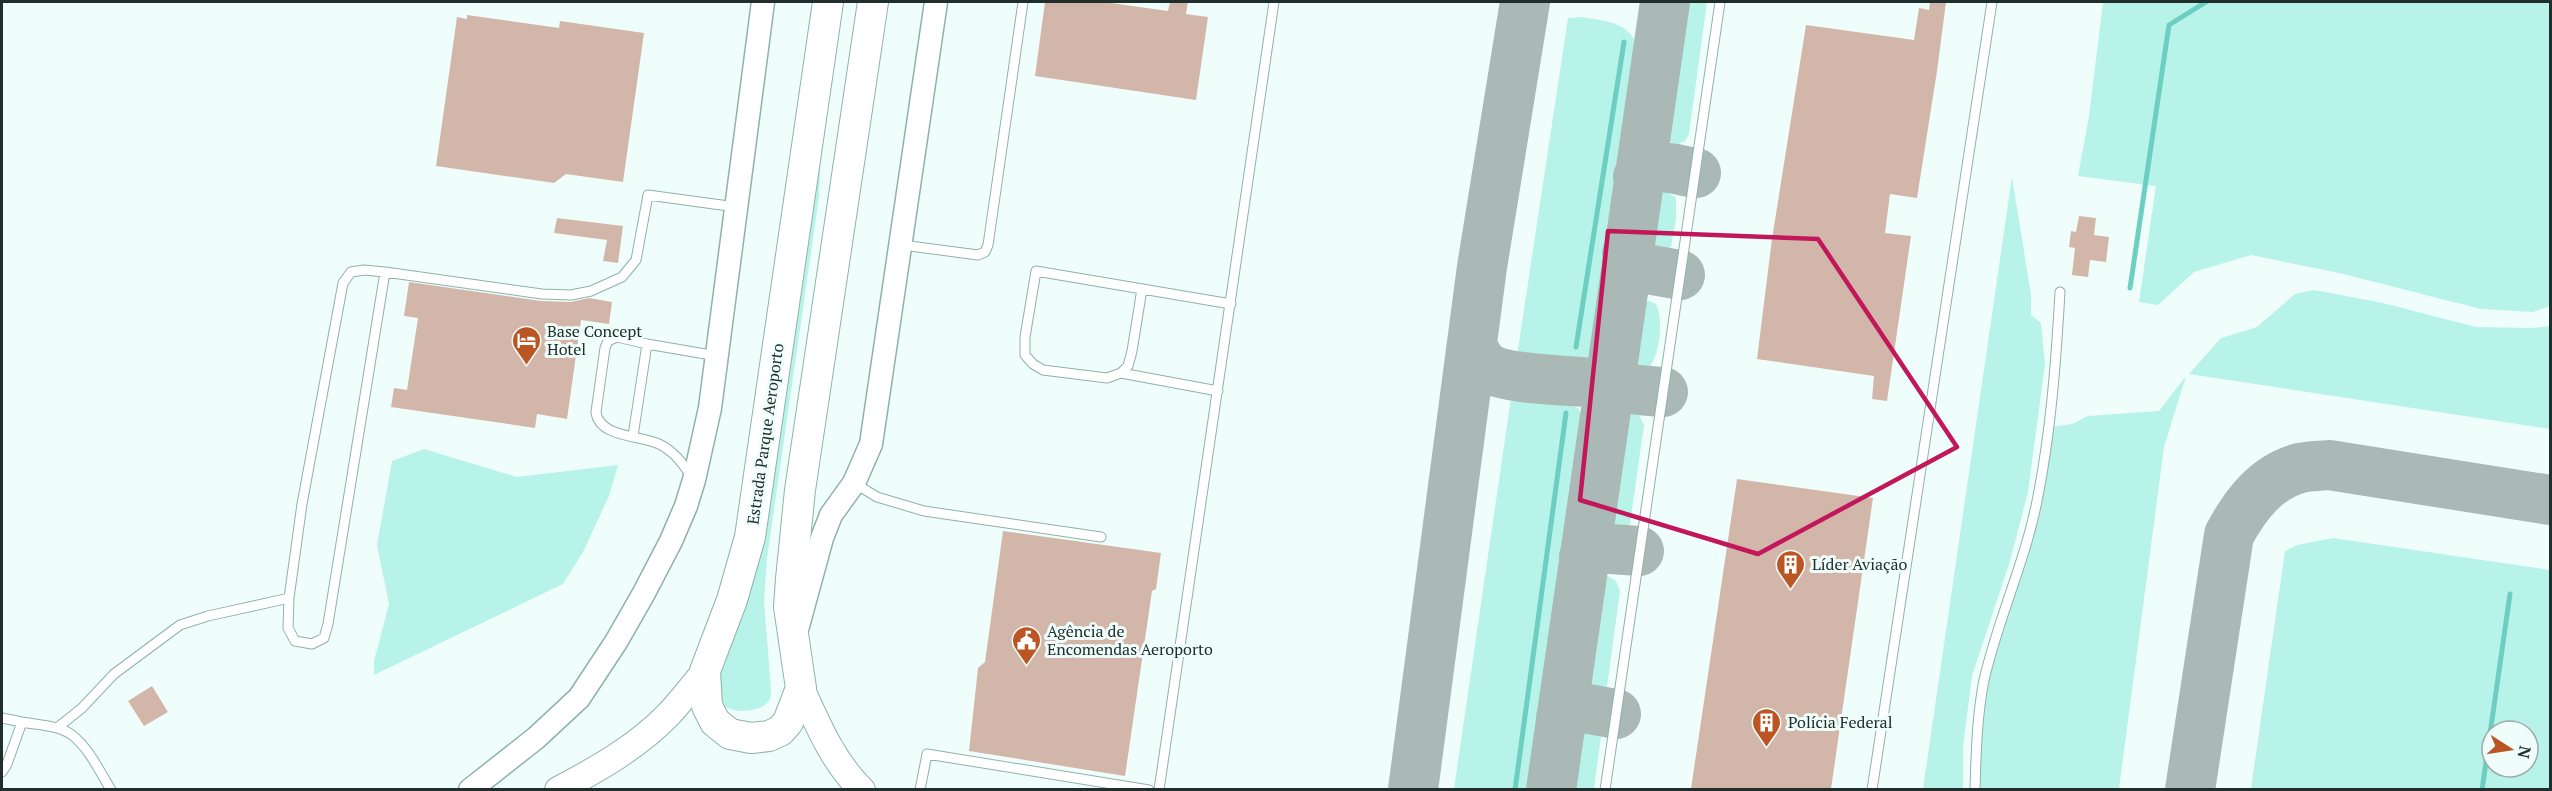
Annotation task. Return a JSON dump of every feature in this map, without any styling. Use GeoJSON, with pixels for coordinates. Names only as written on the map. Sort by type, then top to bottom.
{"type":"FeatureCollection","features":[{"type":"Feature","properties":{"kind":"main road"},"geometry":{"type":"LineString","coordinates":[[862,789],[848,776],[824,738],[801,688],[789,606],[800,490],[873,2]]}},
{"type":"Feature","properties":{"kind":"main road"},"geometry":{"type":"LineString","coordinates":[[827,9],[854,18],[869,32]]}},
{"type":"Feature","properties":{"kind":"main road","name":"Estrada Parque Aeroporto"},"geometry":{"type":"LineString","coordinates":[[558,789],[600,767],[633,746],[668,714],[705,672],[732,600],[750,537],[827,9]]}},
{"type":"Feature","properties":{"kind":"main road"},"geometry":{"type":"LineString","coordinates":[[705,672],[707,706],[715,722],[730,734],[751,738],[769,736],[780,731],[791,716],[801,688]]}},
{"type":"Feature","properties":{"kind":"street"},"geometry":{"type":"LineString","coordinates":[[470,789],[536,738],[579,698],[616,642],[649,583],[671,541],[694,480],[710,408],[764,2]]}},
{"type":"Feature","properties":{"kind":"street"},"geometry":{"type":"LineString","coordinates":[[794,642],[822,538],[831,515],[854,483],[871,444],[936,2]]}},
{"type":"Feature","properties":{"kind":"lane"},"geometry":{"type":"LineString","coordinates":[[902,245],[978,255],[985,252],[988,245],[1023,2]]}},
{"type":"Feature","properties":{"kind":"lane"},"geometry":{"type":"LineString","coordinates":[[1159,789],[1274,2]]}},
{"type":"Feature","properties":{"kind":"lane"},"geometry":{"type":"LineString","coordinates":[[1605,789],[1720,2]]}},
{"type":"Feature","properties":{"kind":"lane"},"geometry":{"type":"LineString","coordinates":[[1872,789],[1992,2]]}},
{"type":"Feature","properties":{"kind":"lane"},"geometry":{"type":"LineString","coordinates":[[385,272],[328,624],[324,638],[312,644],[295,641],[288,628],[289,598],[302,504],[343,283],[351,272],[364,270],[385,272],[542,294],[571,295],[605,286],[622,277],[636,260],[648,195],[736,207]]}},
{"type":"Feature","properties":{"kind":"lane"},"geometry":{"type":"LineString","coordinates":[[1142,289],[1132,351],[1128,366],[1121,372],[1107,378],[1043,370],[1032,364],[1025,355],[1025,337],[1036,271],[1231,304]]}},
{"type":"Feature","properties":{"kind":"lane"},"geometry":{"type":"LineString","coordinates":[[1975,789],[1976,749],[1984,682],[1997,632],[2020,569],[2037,500],[2056,359],[2061,292]]}},
{"type":"Feature","properties":{"kind":"lane"},"geometry":{"type":"LineString","coordinates":[[694,480],[680,459],[659,444],[607,428],[596,415],[602,366],[608,341],[617,337],[717,356]]}},
{"type":"Feature","properties":{"kind":"lane"},"geometry":{"type":"LineString","coordinates":[[633,436],[647,344]]}},
{"type":"Feature","properties":{"kind":"lane"},"geometry":{"type":"LineString","coordinates":[[1121,372],[1218,391]]}},
{"type":"Feature","properties":{"kind":"lane"},"geometry":{"type":"LineString","coordinates":[[854,483],[877,497],[925,511],[1101,537]]}},
{"type":"Feature","properties":{"kind":"lane"},"geometry":{"type":"LineString","coordinates":[[57,728],[82,708],[114,674],[180,625],[208,616],[289,598]]}},
{"type":"Feature","properties":{"kind":"lane"},"geometry":{"type":"LineString","coordinates":[[2,718],[57,728],[72,735],[84,748],[111,789]]}},
{"type":"Feature","properties":{"kind":"lane"},"geometry":{"type":"LineString","coordinates":[[2,772],[22,722]]}},
{"type":"Feature","properties":{"kind":"lane"},"geometry":{"type":"LineString","coordinates":[[920,789],[927,754],[1149,789]]}},
{"type":"Feature","properties":{"kind":"highlighted area"},"geometry":{"type":"Polygon","coordinates":[[[1608,231],[1818,239],[1957,447],[1758,554],[1580,500],[1608,231]]]}},
{"type":"Feature","properties":{"kind":"green space"},"geometry":{"type":"Polygon","coordinates":[[[1679,2],[1707,2],[1689,134],[1685,141],[1676,145],[1666,140],[1660,131],[1679,2]]]}},
{"type":"Feature","properties":{"kind":"green space"},"geometry":{"type":"Polygon","coordinates":[[[2103,2],[2550,2],[2550,306],[2533,312],[2481,309],[2339,273],[2251,255],[2194,272],[2158,305],[2139,302],[2156,186],[2078,176],[2089,116],[2103,2]]]}},
{"type":"Feature","properties":{"kind":"green space"},"geometry":{"type":"Polygon","coordinates":[[[1582,17],[1619,25],[1632,35],[1641,54],[1597,350],[1583,367],[1566,370],[1517,356],[1568,18],[1582,17]]]}},
{"type":"Feature","properties":{"kind":"green space"},"geometry":{"type":"Polygon","coordinates":[[[830,31],[839,33],[822,129],[819,197],[767,558],[764,601],[771,696],[761,707],[742,711],[729,709],[719,701],[715,694],[830,31]]]}},
{"type":"Feature","properties":{"kind":"green space"},"geometry":{"type":"Polygon","coordinates":[[[2012,177],[2031,295],[2031,315],[2041,323],[2045,364],[2028,492],[2010,561],[1972,676],[1963,747],[1963,789],[1923,789],[2012,177]]]}},
{"type":"Feature","properties":{"kind":"green space"},"geometry":{"type":"Polygon","coordinates":[[[1664,190],[1676,198],[1676,219],[1671,247],[1655,254],[1644,244],[1646,212],[1652,198],[1664,190]]]}},
{"type":"Feature","properties":{"kind":"green space"},"geometry":{"type":"Polygon","coordinates":[[[2314,290],[2383,303],[2476,327],[2550,326],[2550,429],[2189,374],[2221,338],[2257,327],[2295,294],[2314,290]]]}},
{"type":"Feature","properties":{"kind":"green space"},"geometry":{"type":"Polygon","coordinates":[[[1649,301],[1656,304],[1660,319],[1655,358],[1644,373],[1624,376],[1634,309],[1641,303],[1649,301]]]}},
{"type":"Feature","properties":{"kind":"green space"},"geometry":{"type":"Polygon","coordinates":[[[2186,376],[2164,447],[2119,789],[1974,790],[1982,696],[2052,427],[2072,424],[2088,416],[2159,411],[2186,376]]]}},
{"type":"Feature","properties":{"kind":"green space"},"geometry":{"type":"Polygon","coordinates":[[[1512,391],[1567,401],[1579,409],[1583,422],[1531,789],[1454,789],[1512,391]]]}},
{"type":"Feature","properties":{"kind":"green space"},"geometry":{"type":"Polygon","coordinates":[[[1622,403],[1635,407],[1644,425],[1630,524],[1622,530],[1608,524],[1604,517],[1622,403]]]}},
{"type":"Feature","properties":{"kind":"green space"},"geometry":{"type":"Polygon","coordinates":[[[424,449],[517,477],[618,465],[609,496],[583,552],[563,584],[374,675],[374,661],[389,604],[377,545],[392,461],[424,449]]]}},
{"type":"Feature","properties":{"kind":"green space"},"geometry":{"type":"Polygon","coordinates":[[[2333,538],[2550,570],[2550,789],[2251,789],[2285,551],[2297,545],[2333,538]]]}},
{"type":"Feature","properties":{"kind":"green space"},"geometry":{"type":"Polygon","coordinates":[[[1608,576],[1616,581],[1620,591],[1606,694],[1601,698],[1585,696],[1580,686],[1580,674],[1592,588],[1599,579],[1608,576]]]}},
{"type":"Feature","properties":{"kind":"green space"},"geometry":{"type":"Polygon","coordinates":[[[1588,727],[1597,729],[1601,736],[1594,789],[1569,789],[1566,782],[1568,755],[1576,738],[1588,727]]]}},
{"type":"Feature","properties":{"kind":"building"},"geometry":{"type":"Polygon","coordinates":[[[1045,2],[1104,2],[1168,11],[1170,2],[1188,2],[1186,14],[1208,17],[1196,100],[1035,76],[1045,2]]]}},
{"type":"Feature","properties":{"kind":"building"},"geometry":{"type":"Polygon","coordinates":[[[1930,2],[1946,2],[1917,198],[1890,194],[1885,233],[1911,236],[1887,401],[1872,399],[1874,376],[1757,359],[1772,239],[1806,25],[1914,40],[1919,8],[1929,10],[1930,2]]]}},
{"type":"Feature","properties":{"kind":"building"},"geometry":{"type":"Polygon","coordinates":[[[467,15],[559,28],[560,21],[644,33],[623,182],[566,174],[554,183],[436,166],[457,17],[467,19],[467,15]]]}},
{"type":"Feature","properties":{"kind":"building"},"geometry":{"type":"Polygon","coordinates":[[[2079,216],[2096,218],[2094,235],[2109,237],[2106,262],[2090,260],[2088,277],[2072,275],[2075,248],[2069,247],[2071,231],[2076,232],[2079,216]]]}},
{"type":"Feature","properties":{"kind":"building"},"geometry":{"type":"Polygon","coordinates":[[[557,218],[623,226],[618,263],[603,261],[607,240],[554,233],[557,218]]]}},
{"type":"Feature","properties":{"kind":"building","name":"Base Concept Hotel"},"geometry":{"type":"Polygon","coordinates":[[[409,282],[541,301],[571,302],[589,298],[612,302],[609,324],[581,320],[567,419],[537,414],[535,428],[391,407],[394,388],[407,390],[418,318],[404,316],[409,282]]]}},
{"type":"Feature","properties":{"kind":"building","name":"Líder Aviação"},"geometry":{"type":"Polygon","coordinates":[[[1737,479],[1873,498],[1831,789],[1691,789],[1737,479]]]}},
{"type":"Feature","properties":{"kind":"building"},"geometry":{"type":"Polygon","coordinates":[[[1003,531],[1161,553],[1156,589],[1152,591],[1125,776],[969,751],[978,668],[985,662],[1003,531]]]}},
{"type":"Feature","properties":{"kind":"building"},"geometry":{"type":"Polygon","coordinates":[[[152,686],[168,712],[144,726],[128,701],[152,686]]]}},
{"type":"Feature","properties":{"kind":"waterway"},"geometry":{"type":"LineString","coordinates":[[2130,288],[2169,25],[2206,2]]}},
{"type":"Feature","properties":{"kind":"waterway"},"geometry":{"type":"LineString","coordinates":[[1576,347],[1624,42]]}},
{"type":"Feature","properties":{"kind":"waterway"},"geometry":{"type":"LineString","coordinates":[[1515,790],[1566,413]]}},
{"type":"Feature","properties":{"kind":"waterway"},"geometry":{"type":"LineString","coordinates":[[2482,790],[2510,594]]}},
{"type":"Feature","properties":{"kind":"taxiway"},"geometry":{"type":"LineString","coordinates":[[1413,790],[1482,267],[1525,2]]}},
{"type":"Feature","properties":{"kind":"taxiway"},"geometry":{"type":"LineString","coordinates":[[1551,790],[1665,2]]}},
{"type":"Feature","properties":{"kind":"taxiway"},"geometry":{"type":"LineString","coordinates":[[1638,177],[1658,167],[1696,173]]}},
{"type":"Feature","properties":{"kind":"taxiway"},"geometry":{"type":"LineString","coordinates":[[1627,254],[1641,268],[1680,275]]}},
{"type":"Feature","properties":{"kind":"taxiway"},"geometry":{"type":"LineString","coordinates":[[1472,346],[1485,366],[1501,373],[1527,378],[1594,383]]}},
{"type":"Feature","properties":{"kind":"taxiway"},"geometry":{"type":"LineString","coordinates":[[1610,374],[1626,387],[1663,392]]}},
{"type":"Feature","properties":{"kind":"taxiway"},"geometry":{"type":"LineString","coordinates":[[2190,790],[2229,535],[2242,513],[2267,485],[2288,472],[2300,468],[2329,465],[2550,500]]}},
{"type":"Feature","properties":{"kind":"taxiway"},"geometry":{"type":"LineString","coordinates":[[1584,557],[1597,548],[1639,551]]}},
{"type":"Feature","properties":{"kind":"taxiway"},"geometry":{"type":"LineString","coordinates":[[1561,718],[1578,707],[1616,714]]}},
{"type":"Feature","properties":{"kind":"place","name":"Base Concept Hotel"},"geometry":{"type":"Point","coordinates":[526,366]}},
{"type":"Feature","properties":{"kind":"place","name":"Líder Aviação"},"geometry":{"type":"Point","coordinates":[1791,590]}},
{"type":"Feature","properties":{"kind":"place","name":"Agência de Encomendas Aeroporto"},"geometry":{"type":"Point","coordinates":[1026,666]}},
{"type":"Feature","properties":{"kind":"place","name":"Polícia Federal"},"geometry":{"type":"Point","coordinates":[1767,748]}}]}
